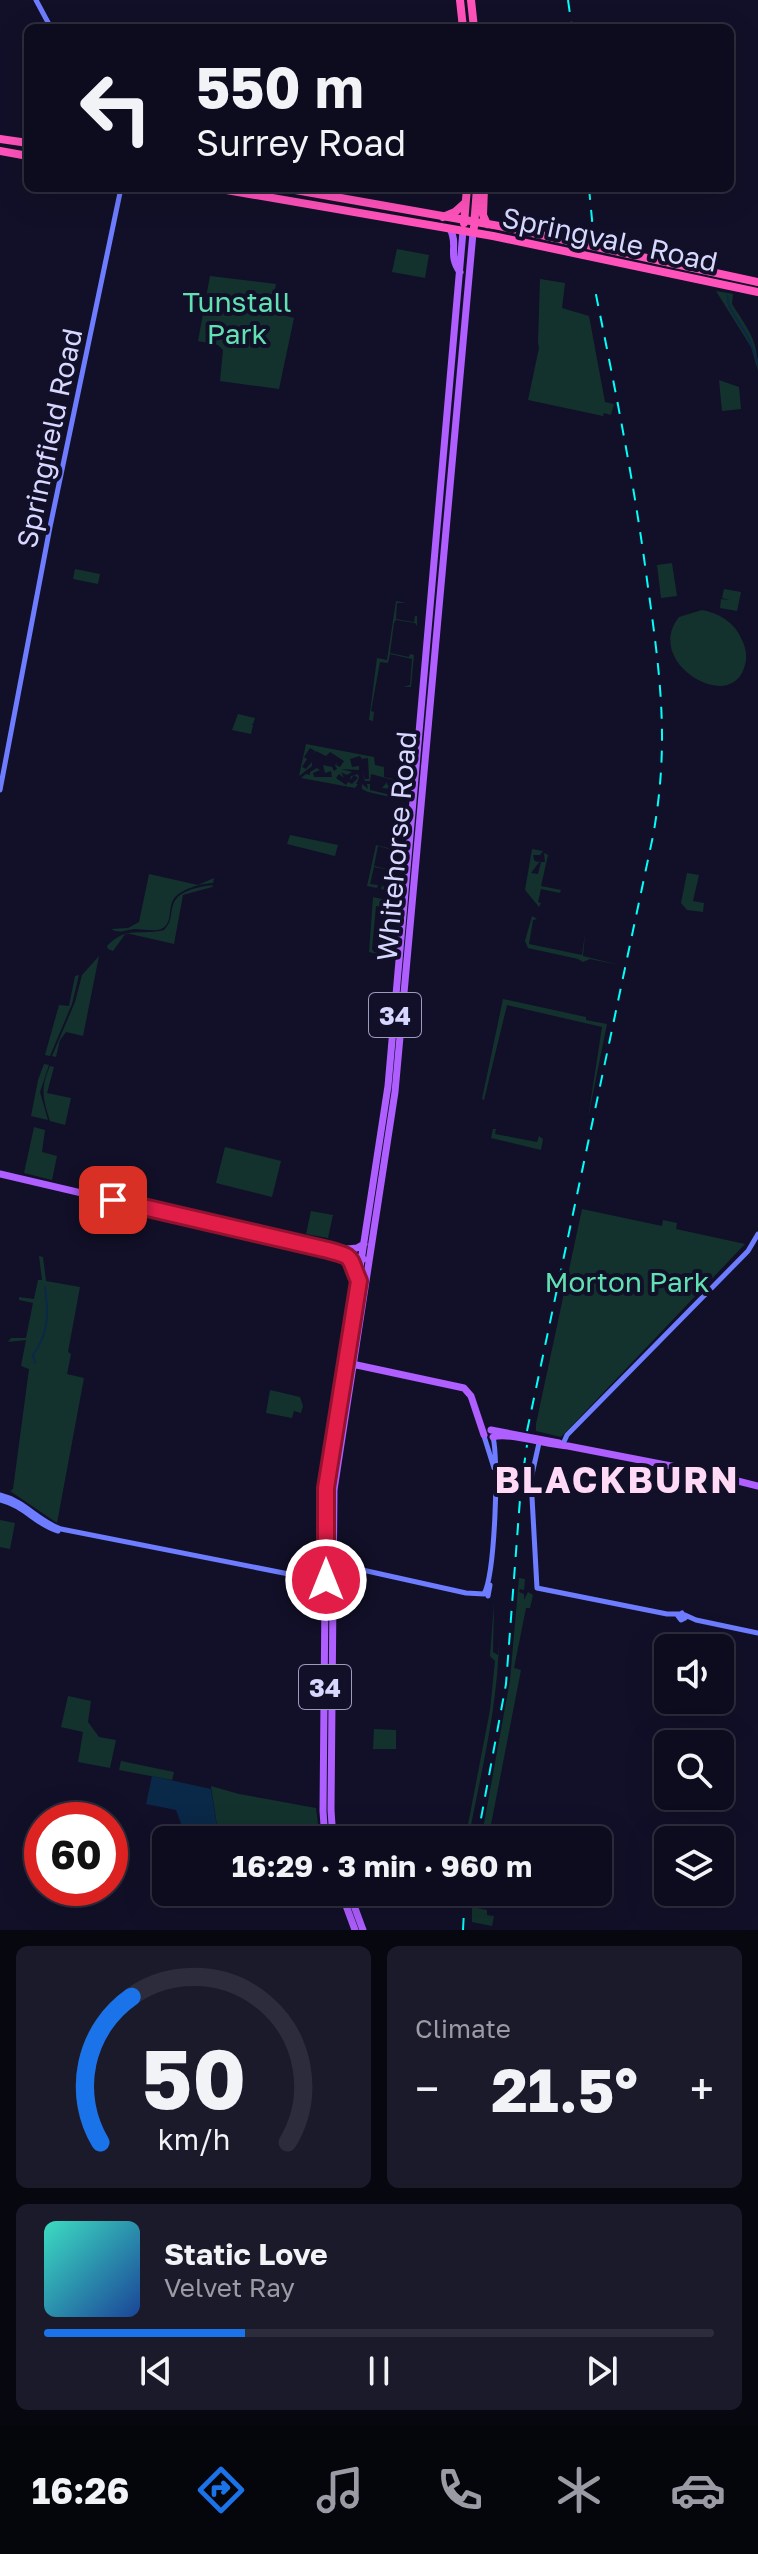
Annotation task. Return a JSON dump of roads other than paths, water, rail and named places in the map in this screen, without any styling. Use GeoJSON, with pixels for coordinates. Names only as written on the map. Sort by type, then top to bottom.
{"type":"FeatureCollection","features":[{"type":"Feature","properties":{"kind":"highway"},"geometry":{"type":"LineString","coordinates":[[460,0],[463,24]]}},
{"type":"Feature","properties":{"kind":"highway"},"geometry":{"type":"LineString","coordinates":[[471,0],[474,24]]}},
{"type":"Feature","properties":{"kind":"highway"},"geometry":{"type":"LineString","coordinates":[[0,139],[24,142]]}},
{"type":"Feature","properties":{"kind":"highway"},"geometry":{"type":"LineString","coordinates":[[0,151],[24,155]]}},
{"type":"Feature","properties":{"kind":"highway","name":"Springvale Road"},"geometry":{"type":"LineString","coordinates":[[238,192],[450,229],[467,228]]}},
{"type":"Feature","properties":{"kind":"highway","name":"Springvale Road"},"geometry":{"type":"LineString","coordinates":[[306,192],[443,217],[487,235],[758,292]]}},
{"type":"Feature","properties":{"kind":"highway","name":"Whitehorse Road"},"geometry":{"type":"LineString","coordinates":[[466,192],[467,228]]}},
{"type":"Feature","properties":{"kind":"highway","name":"Whitehorse Road"},"geometry":{"type":"LineString","coordinates":[[467,228],[474,222],[477,192]]}},
{"type":"Feature","properties":{"kind":"highway"},"geometry":{"type":"LineString","coordinates":[[484,192],[483,215],[487,224]]}},
{"type":"Feature","properties":{"kind":"highway"},"geometry":{"type":"LineString","coordinates":[[443,217],[465,203]]}},
{"type":"Feature","properties":{"kind":"highway","name":"Springvale Road"},"geometry":{"type":"LineString","coordinates":[[474,222],[758,282]]}},
{"type":"Feature","properties":{"kind":"main road"},"geometry":{"type":"LineString","coordinates":[[36,0],[49,24]]}},
{"type":"Feature","properties":{"kind":"main road","name":"Springfield Road"},"geometry":{"type":"LineString","coordinates":[[0,790],[50,527],[120,192]]}},
{"type":"Feature","properties":{"kind":"main road","name":"Whitehorse Road"},"geometry":{"type":"LineString","coordinates":[[332,1826],[330,1565],[334,1490],[359,1281],[366,1260],[364,1243],[375,1175],[395,1092],[472,248],[467,228]]}},
{"type":"Feature","properties":{"kind":"main road","name":"Whitehorse Road"},"geometry":{"type":"LineString","coordinates":[[349,1364],[384,1170],[418,746],[460,272],[467,228]]}},
{"type":"Feature","properties":{"kind":"main road"},"geometry":{"type":"LineString","coordinates":[[450,229],[454,237],[453,260],[460,272]]}},
{"type":"Feature","properties":{"kind":"main road"},"geometry":{"type":"LineString","coordinates":[[472,248],[487,235]]}},
{"type":"Feature","properties":{"kind":"main road"},"geometry":{"type":"LineString","coordinates":[[418,746],[427,741]]}},
{"type":"Feature","properties":{"kind":"main road"},"geometry":{"type":"LineString","coordinates":[[375,1175],[380,1169],[384,1170]]}},
{"type":"Feature","properties":{"kind":"main road"},"geometry":{"type":"LineString","coordinates":[[0,1174],[366,1260]]}},
{"type":"Feature","properties":{"kind":"main road"},"geometry":{"type":"LineString","coordinates":[[565,1446],[577,1428],[748,1251],[758,1234]]}},
{"type":"Feature","properties":{"kind":"main road"},"geometry":{"type":"LineString","coordinates":[[328,1250],[359,1247],[364,1243]]}},
{"type":"Feature","properties":{"kind":"main road"},"geometry":{"type":"LineString","coordinates":[[348,1255],[359,1281]]}},
{"type":"Feature","properties":{"kind":"main road"},"geometry":{"type":"LineString","coordinates":[[330,1565],[483,1595],[489,1576],[496,1476],[489,1434],[479,1419],[468,1391],[349,1364]]}},
{"type":"Feature","properties":{"kind":"main road"},"geometry":{"type":"LineString","coordinates":[[489,1434],[539,1440],[758,1486]]}},
{"type":"Feature","properties":{"kind":"main road"},"geometry":{"type":"LineString","coordinates":[[539,1440],[531,1477],[537,1588],[758,1633]]}},
{"type":"Feature","properties":{"kind":"main road"},"geometry":{"type":"LineString","coordinates":[[0,1498],[54,1528],[69,1532],[330,1580]]}},
{"type":"Feature","properties":{"kind":"main road","name":"Whitehorse Road"},"geometry":{"type":"LineString","coordinates":[[324,1826],[330,1580]]}},
{"type":"Feature","properties":{"kind":"main road"},"geometry":{"type":"LineString","coordinates":[[346,1906],[355,1930]]}},
{"type":"Feature","properties":{"kind":"main road"},"geometry":{"type":"LineString","coordinates":[[354,1906],[363,1930]]}},
{"type":"Feature","properties":{"kind":"water"},"geometry":{"type":"Polygon","coordinates":[[[152,1776],[211,1789],[217,1826],[182,1826],[176,1810],[146,1804],[152,1776]]]}},
{"type":"Feature","properties":{"kind":"waterway"},"geometry":{"type":"LineString","coordinates":[[727,295],[729,306],[749,339],[758,363]]}},
{"type":"Feature","properties":{"kind":"waterway"},"geometry":{"type":"LineString","coordinates":[[35,1363],[33,1355],[46,1322],[45,1287]]}},
{"type":"Feature","properties":{"kind":"railway"},"geometry":{"type":"LineString","coordinates":[[568,0],[571,24]]}},
{"type":"Feature","properties":{"kind":"railway"},"geometry":{"type":"LineString","coordinates":[[589,192],[593,230]]}},
{"type":"Feature","properties":{"kind":"railway"},"geometry":{"type":"LineString","coordinates":[[527,1431],[653,836],[661,769],[661,708],[652,614],[630,469],[594,285]]}},
{"type":"Feature","properties":{"kind":"railway"},"geometry":{"type":"LineString","coordinates":[[480,1826],[506,1684],[527,1445]]}},
{"type":"Feature","properties":{"kind":"railway"},"geometry":{"type":"LineString","coordinates":[[463,1930],[464,1906]]}},
{"type":"Feature","properties":{"kind":"district","name":"BLACKBURN"},"geometry":{"type":"Point","coordinates":[617,1479]}},
{"type":"Feature","properties":{"kind":"park label","name":"Tunstall Park"},"geometry":{"type":"Point","coordinates":[237,317]}},
{"type":"Feature","properties":{"kind":"park label","name":"Morton Park"},"geometry":{"type":"Point","coordinates":[627,1281]}}]}
